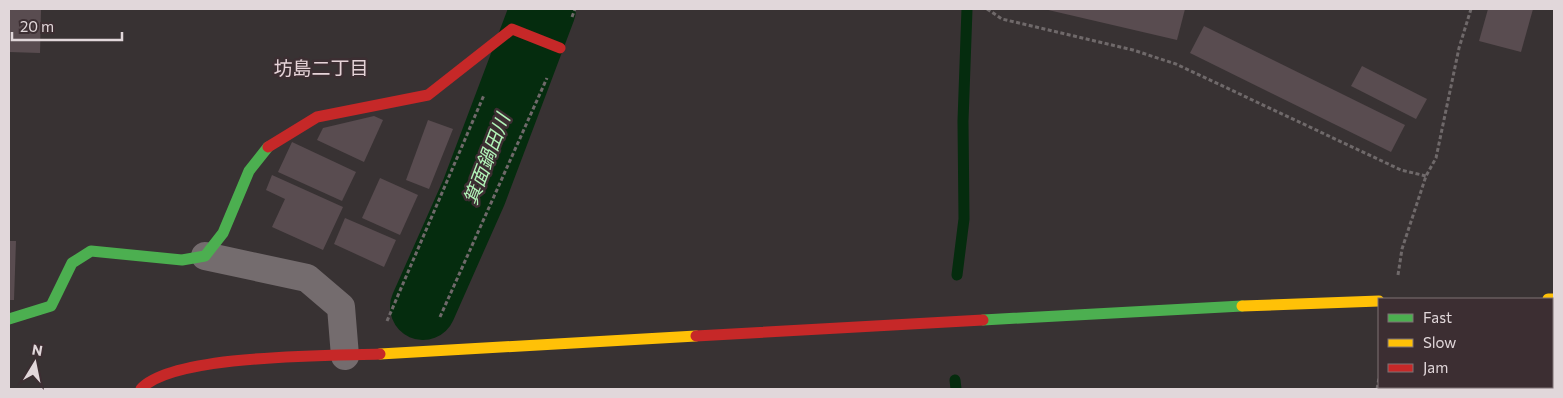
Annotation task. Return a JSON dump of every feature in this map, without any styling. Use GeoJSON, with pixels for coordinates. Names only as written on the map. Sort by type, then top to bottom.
{"type":"FeatureCollection","features":[{"type":"Feature","properties":{"kind":"street"},"geometry":{"type":"LineString","coordinates":[[205,256],[223,234],[249,171],[269,146],[317,116],[428,95],[498,38],[512,29],[556,46]]}},
{"type":"Feature","properties":{"kind":"street"},"geometry":{"type":"LineString","coordinates":[[9,318],[51,306],[72,263],[91,251],[182,260],[205,256],[307,278],[341,307],[345,356]]}},
{"type":"Feature","properties":{"kind":"street"},"geometry":{"type":"LineString","coordinates":[[142,389],[144,384],[177,369],[212,363],[1287,303],[1378,301]]}},
{"type":"Feature","properties":{"kind":"path"},"geometry":{"type":"LineString","coordinates":[[425,351],[556,46],[575,9]]}},
{"type":"Feature","properties":{"kind":"path"},"geometry":{"type":"LineString","coordinates":[[987,9],[1002,18],[1133,50],[1176,64],[1401,170],[1426,176]]}},
{"type":"Feature","properties":{"kind":"path"},"geometry":{"type":"LineString","coordinates":[[1396,282],[1402,249],[1426,176],[1436,158],[1459,48],[1471,9]]}},
{"type":"Feature","properties":{"kind":"path"},"geometry":{"type":"LineString","coordinates":[[402,290],[486,89]]}},
{"type":"Feature","properties":{"kind":"building"},"geometry":{"type":"Polygon","coordinates":[[[9,9],[41,9],[40,53],[9,52],[9,9]]]}},
{"type":"Feature","properties":{"kind":"building"},"geometry":{"type":"Polygon","coordinates":[[[1044,9],[1185,9],[1177,40],[1044,9]]]}},
{"type":"Feature","properties":{"kind":"building"},"geometry":{"type":"Polygon","coordinates":[[[1488,9],[1533,9],[1521,52],[1479,41],[1488,9]]]}},
{"type":"Feature","properties":{"kind":"building"},"geometry":{"type":"Polygon","coordinates":[[[1204,26],[1405,125],[1391,152],[1190,53],[1204,26]]]}},
{"type":"Feature","properties":{"kind":"building"},"geometry":{"type":"Polygon","coordinates":[[[1362,66],[1427,99],[1416,119],[1351,86],[1362,66]]]}},
{"type":"Feature","properties":{"kind":"building"},"geometry":{"type":"Polygon","coordinates":[[[374,116],[383,120],[364,162],[317,140],[323,128],[374,116]]]}},
{"type":"Feature","properties":{"kind":"building"},"geometry":{"type":"Polygon","coordinates":[[[428,120],[453,129],[429,189],[406,180],[428,120]]]}},
{"type":"Feature","properties":{"kind":"building"},"geometry":{"type":"Polygon","coordinates":[[[292,142],[356,172],[342,201],[278,172],[292,142]]]}},
{"type":"Feature","properties":{"kind":"building"},"geometry":{"type":"Polygon","coordinates":[[[272,175],[343,207],[323,250],[272,227],[285,199],[266,190],[272,175]]]}},
{"type":"Feature","properties":{"kind":"building"},"geometry":{"type":"Polygon","coordinates":[[[380,178],[418,195],[400,235],[362,218],[380,178]]]}},
{"type":"Feature","properties":{"kind":"building"},"geometry":{"type":"Polygon","coordinates":[[[345,218],[396,240],[384,267],[334,244],[345,218]]]}},
{"type":"Feature","properties":{"kind":"building"},"geometry":{"type":"Polygon","coordinates":[[[9,241],[16,241],[14,300],[9,300],[9,241]]]}},
{"type":"Feature","properties":{"kind":"waterway","name":"箕面鍋田川"},"geometry":{"type":"LineString","coordinates":[[423,307],[474,192],[543,9]]}},
{"type":"Feature","properties":{"kind":"waterway"},"geometry":{"type":"LineString","coordinates":[[957,275],[964,219],[963,121],[967,9]]}},
{"type":"Feature","properties":{"kind":"waterway"},"geometry":{"type":"LineString","coordinates":[[955,380],[956,389]]}},
{"type":"Feature","properties":{"kind":"traffic: fast"},"geometry":{"type":"LineString","coordinates":[[9,319],[51,306],[72,263],[91,251],[182,260],[205,256],[223,233],[249,171],[268,147]]}},
{"type":"Feature","properties":{"kind":"traffic: fast"},"geometry":{"type":"LineString","coordinates":[[983,320],[1242,306]]}},
{"type":"Feature","properties":{"kind":"traffic: slow"},"geometry":{"type":"LineString","coordinates":[[1242,306],[1378,301]]}},
{"type":"Feature","properties":{"kind":"traffic: slow"},"geometry":{"type":"LineString","coordinates":[[380,354],[696,336]]}},
{"type":"Feature","properties":{"kind":"traffic: jam"},"geometry":{"type":"LineString","coordinates":[[268,147],[317,117],[428,95],[512,29],[560,48]]}},
{"type":"Feature","properties":{"kind":"traffic: jam"},"geometry":{"type":"LineString","coordinates":[[696,336],[983,320]]}},
{"type":"Feature","properties":{"kind":"traffic: jam"},"geometry":{"type":"LineString","coordinates":[[141,389],[158,378],[184,369],[217,363],[253,359],[380,354]]}},
{"type":"Feature","properties":{"kind":"district","name":"坊島二丁目"},"geometry":{"type":"Point","coordinates":[321,67]}}]}
